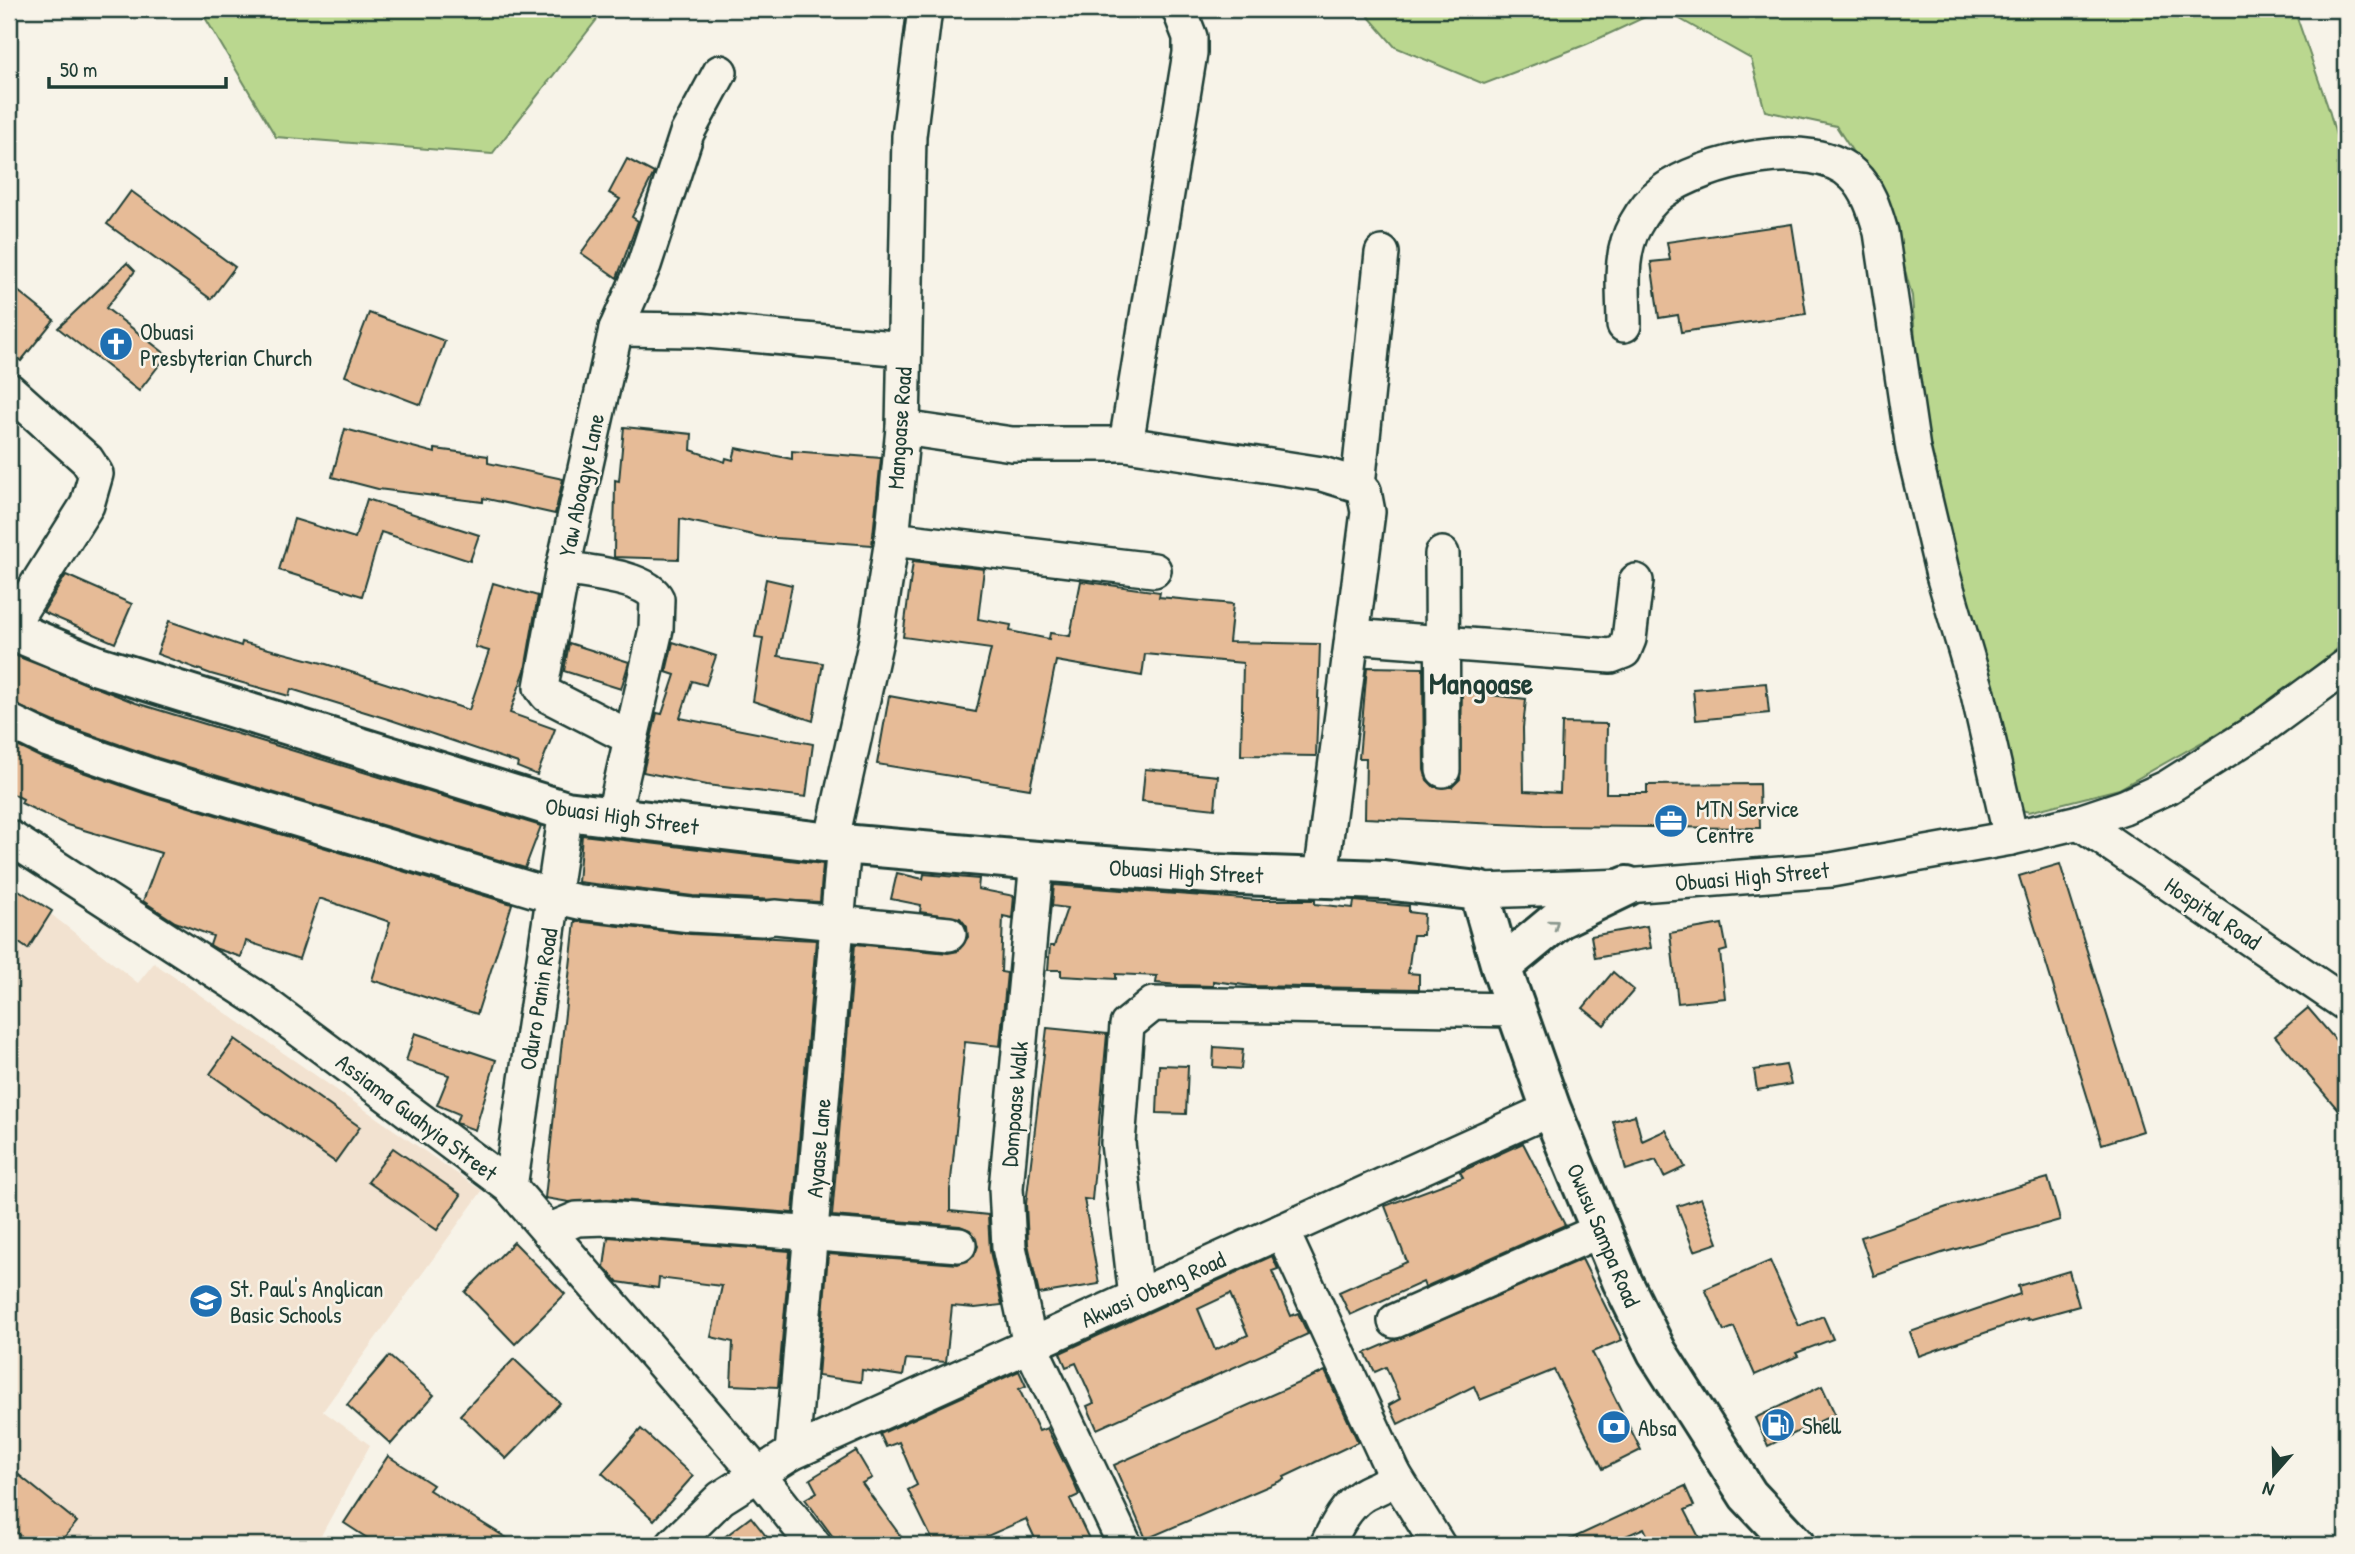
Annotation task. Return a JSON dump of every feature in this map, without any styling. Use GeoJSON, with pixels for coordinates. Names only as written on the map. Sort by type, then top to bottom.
{"type":"FeatureCollection","features":[{"type":"Feature","properties":{"kind":"main road","name":"Obuasi High Street"},"geometry":{"type":"LineString","coordinates":[[9,629],[95,665],[566,811],[838,843],[1037,861],[1211,874],[1433,884],[1479,891]]}},
{"type":"Feature","properties":{"kind":"main road"},"geometry":{"type":"LineString","coordinates":[[1501,967],[1559,919],[1627,886]]}},
{"type":"Feature","properties":{"kind":"main road","name":"Owusu Sampa Road"},"geometry":{"type":"LineString","coordinates":[[1479,891],[1516,1010],[1599,1231],[1657,1352],[1748,1495],[1788,1541]]}},
{"type":"Feature","properties":{"kind":"street","name":"Mangoase Road"},"geometry":{"type":"LineString","coordinates":[[838,843],[892,539],[903,428],[909,135],[925,9]]}},
{"type":"Feature","properties":{"kind":"street"},"geometry":{"type":"LineString","coordinates":[[1126,444],[1190,53],[1190,37],[1179,9]]}},
{"type":"Feature","properties":{"kind":"street","name":"Yaw Aboagye Lane"},"geometry":{"type":"LineString","coordinates":[[613,818],[656,629],[657,599],[644,586],[615,577],[563,568],[616,329],[644,265],[687,133],[720,72]]}},
{"type":"Feature","properties":{"kind":"street"},"geometry":{"type":"LineString","coordinates":[[1625,325],[1626,249],[1634,226],[1661,192],[1693,175],[1752,157],[1797,155],[1835,163],[1853,174],[1874,209],[1881,232],[1913,449],[1943,575],[1978,694],[2011,838]]}},
{"type":"Feature","properties":{"kind":"street"},"geometry":{"type":"LineString","coordinates":[[1358,485],[1382,253]]}},
{"type":"Feature","properties":{"kind":"street"},"geometry":{"type":"LineString","coordinates":[[616,329],[696,330],[904,349]]}},
{"type":"Feature","properties":{"kind":"street"},"geometry":{"type":"LineString","coordinates":[[9,390],[87,460],[96,474],[87,505],[9,629]]}},
{"type":"Feature","properties":{"kind":"street"},"geometry":{"type":"LineString","coordinates":[[903,428],[1012,444],[1126,444],[1322,474],[1358,485],[1364,491],[1368,512],[1321,877]]}},
{"type":"Feature","properties":{"kind":"street"},"geometry":{"type":"LineString","coordinates":[[892,539],[1154,570]]}},
{"type":"Feature","properties":{"kind":"street"},"geometry":{"type":"LineString","coordinates":[[1442,554],[1443,770]]}},
{"type":"Feature","properties":{"kind":"street"},"geometry":{"type":"LineString","coordinates":[[563,568],[541,687],[547,695],[631,738]]}},
{"type":"Feature","properties":{"kind":"street"},"geometry":{"type":"LineString","coordinates":[[1352,636],[1611,656],[1624,651],[1629,639],[1636,581]]}},
{"type":"Feature","properties":{"kind":"street","name":"Obuasi High Street"},"geometry":{"type":"LineString","coordinates":[[1479,891],[1627,886],[1831,870],[2011,838],[2079,822],[2124,807],[2168,787],[2264,726],[2346,666]]}},
{"type":"Feature","properties":{"kind":"street"},"geometry":{"type":"LineString","coordinates":[[9,721],[48,740],[152,776],[579,902],[691,915],[762,919],[775,917],[949,934]]}},
{"type":"Feature","properties":{"kind":"street","name":"Oduro Panin Road"},"geometry":{"type":"LineString","coordinates":[[510,1186],[566,811]]}},
{"type":"Feature","properties":{"kind":"street","name":"Hospital Road"},"geometry":{"type":"LineString","coordinates":[[2079,822],[2346,1004]]}},
{"type":"Feature","properties":{"kind":"street","name":"Assiama Guahyia Street"},"geometry":{"type":"LineString","coordinates":[[9,837],[260,1000],[510,1186],[757,1473],[814,1545]]}},
{"type":"Feature","properties":{"kind":"street","name":"Ayaase Lane"},"geometry":{"type":"LineString","coordinates":[[792,1453],[837,924],[838,843]]}},
{"type":"Feature","properties":{"kind":"street","name":"Dompoase Walk"},"geometry":{"type":"LineString","coordinates":[[1037,861],[1006,1188],[1009,1247],[1030,1345],[1125,1545]]}},
{"type":"Feature","properties":{"kind":"street"},"geometry":{"type":"LineString","coordinates":[[1136,1297],[1118,1143],[1127,1026],[1137,1014],[1153,1004],[1516,1010]]}},
{"type":"Feature","properties":{"kind":"street","name":"Akwasi Obeng Road"},"geometry":{"type":"LineString","coordinates":[[673,1545],[721,1498],[792,1453],[1551,1109]]}},
{"type":"Feature","properties":{"kind":"street"},"geometry":{"type":"LineString","coordinates":[[548,1231],[577,1219],[606,1218],[810,1236],[959,1245]]}},
{"type":"Feature","properties":{"kind":"street"},"geometry":{"type":"LineString","coordinates":[[1282,1231],[1394,1474],[1438,1545]]}},
{"type":"Feature","properties":{"kind":"street"},"geometry":{"type":"LineString","coordinates":[[1395,1321],[1599,1231]]}},
{"type":"Feature","properties":{"kind":"street"},"geometry":{"type":"LineString","coordinates":[[1327,1545],[1343,1514],[1361,1496],[1388,1484],[1394,1474]]}},
{"type":"Feature","properties":{"kind":"shaded area","name":"St. Paul's Anglican Basic Schools"},"geometry":{"type":"Polygon","coordinates":[[[9,881],[138,983],[154,963],[482,1191],[323,1411],[370,1445],[316,1545],[9,1545],[9,881]]]}},
{"type":"Feature","properties":{"kind":"green space"},"geometry":{"type":"Polygon","coordinates":[[[200,9],[605,9],[492,154],[276,137],[200,9]]]}},
{"type":"Feature","properties":{"kind":"green space"},"geometry":{"type":"Polygon","coordinates":[[[1362,9],[1662,9],[1587,44],[1484,84],[1395,47],[1362,9]]]}},
{"type":"Feature","properties":{"kind":"green space"},"geometry":{"type":"Polygon","coordinates":[[[1662,9],[2294,9],[2329,110],[2346,172],[2346,642],[2264,707],[2119,789],[2029,812],[2018,809],[1920,407],[1912,296],[1887,205],[1836,126],[1765,111],[1751,59],[1662,9]]]}},
{"type":"Feature","properties":{"kind":"building"},"geometry":{"type":"Polygon","coordinates":[[[627,159],[654,173],[632,217],[638,221],[617,278],[581,253],[620,199],[609,193],[627,159]]]}},
{"type":"Feature","properties":{"kind":"building"},"geometry":{"type":"Polygon","coordinates":[[[131,191],[235,267],[211,299],[107,224],[131,191]]]}},
{"type":"Feature","properties":{"kind":"building"},"geometry":{"type":"Polygon","coordinates":[[[1792,224],[1806,314],[1681,332],[1678,315],[1659,318],[1651,262],[1670,260],[1667,242],[1792,224]]]}},
{"type":"Feature","properties":{"kind":"building","name":"Obuasi Presbyterian Church"},"geometry":{"type":"Polygon","coordinates":[[[127,263],[135,271],[106,308],[167,355],[139,391],[58,328],[127,263]]]}},
{"type":"Feature","properties":{"kind":"building"},"geometry":{"type":"Polygon","coordinates":[[[9,287],[54,320],[21,361],[9,352],[9,287]]]}},
{"type":"Feature","properties":{"kind":"building"},"geometry":{"type":"Polygon","coordinates":[[[369,313],[445,341],[421,405],[345,376],[369,313]]]}},
{"type":"Feature","properties":{"kind":"building"},"geometry":{"type":"Polygon","coordinates":[[[624,427],[692,434],[691,450],[725,462],[726,458],[733,460],[736,448],[792,459],[792,451],[881,458],[872,545],[762,537],[680,519],[679,559],[614,557],[615,480],[619,481],[624,427]]]}},
{"type":"Feature","properties":{"kind":"building"},"geometry":{"type":"Polygon","coordinates":[[[345,429],[435,453],[435,449],[488,456],[488,463],[563,479],[555,514],[483,498],[483,502],[378,489],[332,477],[345,429]]]}},
{"type":"Feature","properties":{"kind":"building"},"geometry":{"type":"Polygon","coordinates":[[[367,499],[479,535],[470,561],[381,532],[362,596],[279,570],[294,519],[355,538],[367,499]]]}},
{"type":"Feature","properties":{"kind":"building"},"geometry":{"type":"Polygon","coordinates":[[[913,561],[984,569],[978,619],[1011,625],[1010,631],[1049,639],[1050,633],[1070,636],[1081,581],[1160,592],[1159,597],[1233,604],[1229,642],[1320,644],[1316,756],[1241,755],[1243,663],[1145,654],[1142,676],[1056,661],[1030,789],[877,764],[889,696],[976,712],[991,649],[903,637],[913,561]]]}},
{"type":"Feature","properties":{"kind":"building"},"geometry":{"type":"Polygon","coordinates":[[[66,575],[132,604],[115,643],[43,612],[66,575]]]}},
{"type":"Feature","properties":{"kind":"building"},"geometry":{"type":"Polygon","coordinates":[[[766,579],[792,585],[778,656],[823,663],[813,721],[753,701],[763,638],[755,637],[766,579]]]}},
{"type":"Feature","properties":{"kind":"building"},"geometry":{"type":"Polygon","coordinates":[[[493,583],[538,596],[525,670],[510,713],[555,729],[537,775],[517,767],[518,763],[391,720],[291,689],[289,696],[211,674],[157,654],[169,621],[241,646],[242,642],[326,664],[469,710],[489,651],[475,647],[493,583]]]}},
{"type":"Feature","properties":{"kind":"building"},"geometry":{"type":"Polygon","coordinates":[[[673,642],[716,656],[706,685],[692,681],[680,718],[813,744],[806,797],[707,785],[643,772],[657,713],[662,714],[675,675],[666,672],[673,642]]]}},
{"type":"Feature","properties":{"kind":"building"},"geometry":{"type":"Polygon","coordinates":[[[569,643],[629,662],[621,689],[564,671],[569,643]]]}},
{"type":"Feature","properties":{"kind":"building"},"geometry":{"type":"Polygon","coordinates":[[[9,653],[136,703],[541,826],[525,868],[158,758],[55,722],[9,702],[9,653]]]}},
{"type":"Feature","properties":{"kind":"building"},"geometry":{"type":"Polygon","coordinates":[[[1367,667],[1423,668],[1424,770],[1427,780],[1434,787],[1452,787],[1460,779],[1462,692],[1526,699],[1523,728],[1524,791],[1560,793],[1562,723],[1607,724],[1606,793],[1647,793],[1647,785],[1759,784],[1760,828],[1543,826],[1365,818],[1366,758],[1359,758],[1367,667]]]}},
{"type":"Feature","properties":{"kind":"building"},"geometry":{"type":"Polygon","coordinates":[[[1766,683],[1769,713],[1696,720],[1693,689],[1766,683]]]}},
{"type":"Feature","properties":{"kind":"building"},"geometry":{"type":"Polygon","coordinates":[[[9,742],[42,758],[146,794],[512,904],[477,1014],[372,980],[390,922],[322,899],[319,899],[299,959],[246,941],[241,957],[210,945],[213,936],[175,922],[143,901],[161,853],[67,825],[21,803],[23,799],[9,792],[9,742]]]}},
{"type":"Feature","properties":{"kind":"building"},"geometry":{"type":"Polygon","coordinates":[[[1145,769],[1218,776],[1215,809],[1142,801],[1145,769]]]}},
{"type":"Feature","properties":{"kind":"building"},"geometry":{"type":"Polygon","coordinates":[[[582,835],[823,864],[820,902],[693,896],[578,882],[582,835]]]}},
{"type":"Feature","properties":{"kind":"building"},"geometry":{"type":"Polygon","coordinates":[[[2060,864],[2143,1131],[2102,1144],[2019,876],[2060,864]]]}},
{"type":"Feature","properties":{"kind":"building"},"geometry":{"type":"Polygon","coordinates":[[[897,873],[923,879],[924,874],[979,879],[978,889],[1014,896],[1012,918],[1003,916],[1001,972],[1007,973],[1000,1046],[965,1042],[950,1190],[950,1211],[988,1215],[990,1251],[1002,1305],[975,1308],[952,1306],[946,1362],[906,1359],[903,1376],[862,1370],[861,1382],[818,1376],[828,1254],[958,1264],[974,1256],[978,1246],[970,1230],[960,1226],[832,1216],[855,944],[948,953],[958,951],[968,937],[967,927],[960,918],[920,912],[921,905],[891,899],[897,873]]]}},
{"type":"Feature","properties":{"kind":"building"},"geometry":{"type":"Polygon","coordinates":[[[9,884],[52,911],[28,949],[9,936],[9,884]]]}},
{"type":"Feature","properties":{"kind":"building"},"geometry":{"type":"Polygon","coordinates":[[[1054,885],[1258,900],[1315,900],[1315,904],[1353,908],[1354,901],[1409,906],[1409,912],[1424,914],[1423,935],[1413,935],[1408,973],[1419,974],[1419,989],[1252,986],[1213,981],[1213,986],[1179,985],[1156,983],[1157,976],[1116,974],[1116,979],[1061,976],[1061,970],[1048,970],[1050,946],[1054,946],[1067,908],[1052,906],[1054,885]]]}},
{"type":"Feature","properties":{"kind":"building"},"geometry":{"type":"Polygon","coordinates":[[[575,921],[690,934],[816,940],[793,1213],[607,1199],[569,1202],[545,1198],[575,921]]]}},
{"type":"Feature","properties":{"kind":"building"},"geometry":{"type":"Polygon","coordinates":[[[1722,924],[1727,950],[1720,952],[1725,998],[1678,1003],[1670,933],[1722,924]]]}},
{"type":"Feature","properties":{"kind":"building"},"geometry":{"type":"Polygon","coordinates":[[[1647,926],[1651,948],[1595,958],[1591,936],[1647,926]]]}},
{"type":"Feature","properties":{"kind":"building"},"geometry":{"type":"Polygon","coordinates":[[[1613,972],[1634,990],[1604,1025],[1583,1008],[1613,972]]]}},
{"type":"Feature","properties":{"kind":"building"},"geometry":{"type":"Polygon","coordinates":[[[2308,1008],[2346,1052],[2346,1119],[2275,1036],[2308,1008]]]}},
{"type":"Feature","properties":{"kind":"building"},"geometry":{"type":"Polygon","coordinates":[[[1047,1028],[1107,1034],[1092,1200],[1084,1199],[1099,1284],[1039,1294],[1028,1244],[1026,1204],[1047,1028]]]}},
{"type":"Feature","properties":{"kind":"building"},"geometry":{"type":"Polygon","coordinates":[[[415,1033],[496,1060],[475,1130],[456,1123],[459,1114],[437,1105],[449,1075],[406,1061],[415,1033]]]}},
{"type":"Feature","properties":{"kind":"building"},"geometry":{"type":"Polygon","coordinates":[[[235,1039],[360,1127],[335,1162],[210,1074],[235,1039]]]}},
{"type":"Feature","properties":{"kind":"building"},"geometry":{"type":"Polygon","coordinates":[[[1214,1047],[1243,1049],[1241,1069],[1213,1067],[1214,1047]]]}},
{"type":"Feature","properties":{"kind":"building"},"geometry":{"type":"Polygon","coordinates":[[[1159,1065],[1188,1066],[1186,1114],[1157,1113],[1159,1065]]]}},
{"type":"Feature","properties":{"kind":"building"},"geometry":{"type":"Polygon","coordinates":[[[1786,1065],[1791,1084],[1757,1090],[1754,1070],[1786,1065]]]}},
{"type":"Feature","properties":{"kind":"building"},"geometry":{"type":"Polygon","coordinates":[[[1635,1115],[1642,1141],[1666,1130],[1685,1167],[1664,1177],[1656,1160],[1626,1170],[1613,1121],[1635,1115]]]}},
{"type":"Feature","properties":{"kind":"building"},"geometry":{"type":"Polygon","coordinates":[[[1523,1143],[1565,1225],[1425,1287],[1423,1282],[1350,1315],[1339,1292],[1407,1262],[1385,1206],[1463,1177],[1460,1172],[1523,1143]]]}},
{"type":"Feature","properties":{"kind":"building"},"geometry":{"type":"Polygon","coordinates":[[[393,1148],[461,1195],[437,1230],[368,1182],[393,1148]]]}},
{"type":"Feature","properties":{"kind":"building"},"geometry":{"type":"Polygon","coordinates":[[[2048,1178],[2060,1220],[1942,1253],[1874,1276],[1861,1237],[1947,1207],[2048,1178]]]}},
{"type":"Feature","properties":{"kind":"building"},"geometry":{"type":"Polygon","coordinates":[[[1701,1198],[1718,1243],[1694,1251],[1677,1206],[1701,1198]]]}},
{"type":"Feature","properties":{"kind":"building"},"geometry":{"type":"Polygon","coordinates":[[[608,1237],[790,1251],[778,1387],[731,1385],[733,1342],[711,1337],[722,1286],[659,1278],[658,1288],[618,1282],[604,1267],[608,1237]]]}},
{"type":"Feature","properties":{"kind":"building"},"geometry":{"type":"Polygon","coordinates":[[[514,1242],[565,1294],[515,1344],[465,1292],[514,1242]]]}},
{"type":"Feature","properties":{"kind":"building"},"geometry":{"type":"Polygon","coordinates":[[[1272,1256],[1278,1269],[1272,1271],[1291,1316],[1298,1313],[1308,1334],[1097,1429],[1087,1406],[1094,1403],[1076,1363],[1066,1367],[1060,1353],[1272,1256]],[[1230,1294],[1198,1309],[1215,1350],[1248,1335],[1230,1294]]]}},
{"type":"Feature","properties":{"kind":"building"},"geometry":{"type":"Polygon","coordinates":[[[1582,1259],[1622,1340],[1592,1352],[1641,1450],[1603,1469],[1554,1370],[1480,1400],[1474,1386],[1398,1424],[1389,1405],[1400,1399],[1386,1367],[1375,1372],[1365,1353],[1582,1259]]]}},
{"type":"Feature","properties":{"kind":"building"},"geometry":{"type":"Polygon","coordinates":[[[1770,1261],[1799,1326],[1823,1316],[1833,1339],[1796,1353],[1798,1356],[1755,1375],[1734,1327],[1724,1331],[1705,1289],[1770,1261]]]}},
{"type":"Feature","properties":{"kind":"building"},"geometry":{"type":"Polygon","coordinates":[[[2069,1271],[2079,1306],[2028,1320],[2027,1318],[1919,1356],[1910,1332],[2020,1294],[2018,1286],[2069,1271]]]}},
{"type":"Feature","properties":{"kind":"building"},"geometry":{"type":"Polygon","coordinates":[[[389,1356],[434,1395],[391,1444],[347,1405],[389,1356]]]}},
{"type":"Feature","properties":{"kind":"building"},"geometry":{"type":"Polygon","coordinates":[[[514,1359],[560,1403],[506,1459],[460,1415],[514,1359]]]}},
{"type":"Feature","properties":{"kind":"building"},"geometry":{"type":"Polygon","coordinates":[[[1019,1371],[1026,1386],[1019,1389],[1039,1431],[1047,1428],[1074,1483],[1079,1495],[1070,1499],[1092,1545],[1038,1545],[1026,1519],[967,1545],[935,1545],[908,1490],[917,1485],[899,1442],[886,1447],[880,1434],[1019,1371]]]}},
{"type":"Feature","properties":{"kind":"building"},"geometry":{"type":"Polygon","coordinates":[[[1325,1371],[1358,1442],[1284,1477],[1285,1479],[1146,1539],[1114,1465],[1325,1371]]]}},
{"type":"Feature","properties":{"kind":"building"},"geometry":{"type":"Polygon","coordinates":[[[1822,1386],[1835,1414],[1768,1446],[1755,1418],[1822,1386]]]}},
{"type":"Feature","properties":{"kind":"building"},"geometry":{"type":"Polygon","coordinates":[[[641,1429],[693,1476],[654,1520],[602,1473],[641,1429]]]}},
{"type":"Feature","properties":{"kind":"building"},"geometry":{"type":"Polygon","coordinates":[[[856,1451],[872,1478],[862,1483],[907,1545],[839,1545],[805,1499],[817,1492],[810,1479],[856,1451]]]}},
{"type":"Feature","properties":{"kind":"building"},"geometry":{"type":"Polygon","coordinates":[[[388,1456],[433,1485],[429,1490],[518,1545],[378,1545],[344,1523],[388,1456]]]}},
{"type":"Feature","properties":{"kind":"building"},"geometry":{"type":"Polygon","coordinates":[[[9,1467],[77,1522],[58,1545],[32,1545],[9,1527],[9,1467]]]}},
{"type":"Feature","properties":{"kind":"building"},"geometry":{"type":"Polygon","coordinates":[[[1685,1486],[1694,1506],[1685,1510],[1703,1545],[1652,1545],[1644,1528],[1605,1545],[1558,1545],[1685,1486]]]}},
{"type":"Feature","properties":{"kind":"building"},"geometry":{"type":"Polygon","coordinates":[[[751,1517],[773,1545],[714,1545],[751,1517]]]}},
{"type":"Feature","properties":{"kind":"place","name":"Obuasi Presbyterian Church"},"geometry":{"type":"Point","coordinates":[116,344]}},
{"type":"Feature","properties":{"kind":"place","name":"MTN Service Centre"},"geometry":{"type":"Point","coordinates":[1671,821]}},
{"type":"Feature","properties":{"kind":"place","name":"St. Paul's Anglican Basic Schools"},"geometry":{"type":"Point","coordinates":[206,1301]}},
{"type":"Feature","properties":{"kind":"place","name":"Shell"},"geometry":{"type":"Point","coordinates":[1778,1425]}},
{"type":"Feature","properties":{"kind":"place","name":"Absa"},"geometry":{"type":"Point","coordinates":[1614,1427]}},
{"type":"Feature","properties":{"kind":"district","name":"Mangoase"},"geometry":{"type":"Point","coordinates":[1481,683]}}]}
